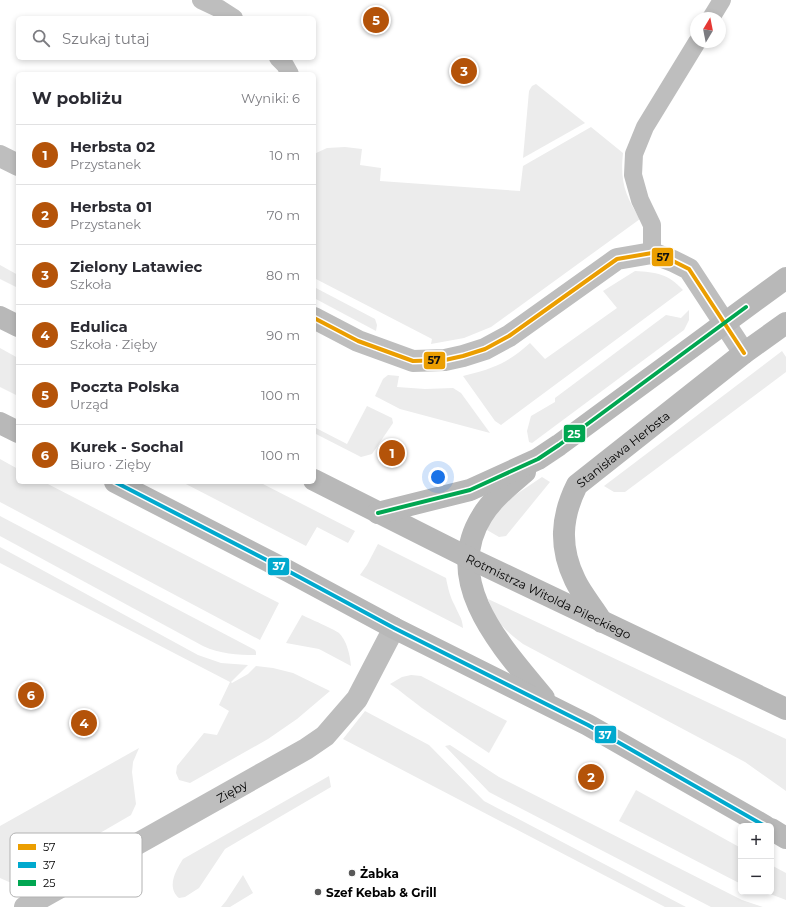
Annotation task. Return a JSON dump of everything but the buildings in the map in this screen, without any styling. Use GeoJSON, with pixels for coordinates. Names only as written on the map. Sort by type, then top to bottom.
{"type":"FeatureCollection","features":[{"type":"Feature","properties":{"kind":"main road"},"geometry":{"type":"LineString","coordinates":[[378,513],[470,490],[538,459],[786,278]]}},
{"type":"Feature","properties":{"kind":"main road"},"geometry":{"type":"LineString","coordinates":[[0,317],[16,325]]}},
{"type":"Feature","properties":{"kind":"main road","name":"Stanisława Herbsta"},"geometry":{"type":"LineString","coordinates":[[602,622],[576,582],[566,552],[564,536],[565,518],[569,501],[577,485],[744,353],[786,323]]}},
{"type":"Feature","properties":{"kind":"main road"},"geometry":{"type":"LineString","coordinates":[[0,423],[16,431]]}},
{"type":"Feature","properties":{"kind":"main road"},"geometry":{"type":"LineString","coordinates":[[538,459],[494,501],[482,516],[472,537],[468,557],[469,582],[478,605],[499,641],[550,705]]}},
{"type":"Feature","properties":{"kind":"main road","name":"Rotmistrza Witolda Pileckiego"},"geometry":{"type":"LineString","coordinates":[[316,481],[378,513],[602,622],[786,709]]}},
{"type":"Feature","properties":{"kind":"main road"},"geometry":{"type":"LineString","coordinates":[[119,484],[288,570],[394,628],[588,725],[760,823]]}},
{"type":"Feature","properties":{"kind":"main road"},"geometry":{"type":"LineString","coordinates":[[774,831],[786,838]]}},
{"type":"Feature","properties":{"kind":"street"},"geometry":{"type":"LineString","coordinates":[[0,156],[16,164]]}},
{"type":"Feature","properties":{"kind":"street"},"geometry":{"type":"LineString","coordinates":[[316,319],[358,341],[413,361],[445,360],[485,349],[509,336],[617,259],[652,253],[689,269],[744,353]]}},
{"type":"Feature","properties":{"kind":"street","name":"Zięby"},"geometry":{"type":"LineString","coordinates":[[142,841],[306,749],[325,736],[357,699],[394,628]]}},
{"type":"Feature","properties":{"kind":"street","name":"Zięby"},"geometry":{"type":"LineString","coordinates":[[25,907],[43,897]]}},
{"type":"Feature","properties":{"kind":"lane"},"geometry":{"type":"LineString","coordinates":[[201,0],[231,16]]}},
{"type":"Feature","properties":{"kind":"lane"},"geometry":{"type":"LineString","coordinates":[[715,12],[722,0]]}},
{"type":"Feature","properties":{"kind":"lane"},"geometry":{"type":"LineString","coordinates":[[652,253],[652,225],[640,200],[633,175],[634,154],[645,127],[692,48]]}},
{"type":"Feature","properties":{"kind":"lane"},"geometry":{"type":"LineString","coordinates":[[280,60],[289,72]]}},
{"type":"Feature","properties":{"kind":"shaded area"},"geometry":{"type":"Polygon","coordinates":[[[536,84],[585,123],[523,158],[529,91],[532,86],[536,84]]]}},
{"type":"Feature","properties":{"kind":"shaded area"},"geometry":{"type":"Polygon","coordinates":[[[591,127],[623,153],[622,172],[625,188],[627,195],[640,219],[491,327],[464,338],[431,344],[432,339],[316,279],[316,153],[327,148],[345,147],[362,149],[360,165],[381,168],[380,181],[520,191],[523,166],[591,127]]]}},
{"type":"Feature","properties":{"kind":"shaded area"},"geometry":{"type":"Polygon","coordinates":[[[0,265],[16,274],[16,287],[0,279],[0,265]]]}},
{"type":"Feature","properties":{"kind":"shaded area"},"geometry":{"type":"Polygon","coordinates":[[[635,271],[662,275],[673,280],[683,290],[501,425],[495,421],[463,376],[486,370],[503,363],[530,343],[545,359],[617,308],[603,291],[635,271]]]}},
{"type":"Feature","properties":{"kind":"shaded area"},"geometry":{"type":"Polygon","coordinates":[[[316,288],[375,319],[377,325],[376,331],[316,299],[316,288]]]}},
{"type":"Feature","properties":{"kind":"shaded area"},"geometry":{"type":"Polygon","coordinates":[[[689,310],[689,320],[684,330],[532,443],[529,442],[527,431],[531,416],[555,402],[555,398],[666,315],[681,318],[689,310]]]}},
{"type":"Feature","properties":{"kind":"shaded area"},"geometry":{"type":"Polygon","coordinates":[[[0,348],[16,357],[16,395],[0,387],[0,348]]]}},
{"type":"Feature","properties":{"kind":"shaded area"},"geometry":{"type":"Polygon","coordinates":[[[782,351],[786,357],[786,372],[625,492],[614,492],[604,486],[782,351]]]}},
{"type":"Feature","properties":{"kind":"shaded area"},"geometry":{"type":"Polygon","coordinates":[[[388,375],[399,376],[397,387],[425,389],[453,388],[461,393],[490,433],[400,409],[375,396],[383,379],[388,375]]]}},
{"type":"Feature","properties":{"kind":"shaded area"},"geometry":{"type":"Polygon","coordinates":[[[367,406],[392,418],[393,423],[372,454],[361,457],[316,434],[316,428],[347,444],[367,406]]]}},
{"type":"Feature","properties":{"kind":"shaded area"},"geometry":{"type":"Polygon","coordinates":[[[0,459],[16,468],[16,484],[48,484],[279,603],[260,640],[0,502],[0,459]]]}},
{"type":"Feature","properties":{"kind":"shaded area"},"geometry":{"type":"Polygon","coordinates":[[[542,477],[550,482],[506,536],[499,537],[487,530],[494,509],[542,477]]]}},
{"type":"Feature","properties":{"kind":"shaded area"},"geometry":{"type":"Polygon","coordinates":[[[186,484],[263,484],[355,531],[348,543],[317,527],[306,546],[186,484]]]}},
{"type":"Feature","properties":{"kind":"shaded area"},"geometry":{"type":"Polygon","coordinates":[[[0,516],[255,650],[256,655],[229,654],[203,646],[0,536],[0,516]]]}},
{"type":"Feature","properties":{"kind":"shaded area"},"geometry":{"type":"Polygon","coordinates":[[[378,544],[446,578],[450,596],[461,619],[463,628],[360,575],[378,544]]]}},
{"type":"Feature","properties":{"kind":"shaded area"},"geometry":{"type":"Polygon","coordinates":[[[0,547],[198,655],[221,663],[248,665],[231,682],[232,683],[248,674],[256,666],[293,673],[330,691],[297,719],[268,739],[190,783],[179,780],[176,773],[177,766],[204,733],[217,735],[229,711],[219,705],[230,682],[0,563],[0,547]]]}},
{"type":"Feature","properties":{"kind":"shaded area"},"geometry":{"type":"Polygon","coordinates":[[[488,599],[786,739],[786,791],[745,762],[523,644],[497,620],[488,599]]]}},
{"type":"Feature","properties":{"kind":"shaded area"},"geometry":{"type":"Polygon","coordinates":[[[302,615],[326,626],[342,636],[348,648],[351,666],[319,649],[286,643],[302,615]]]}},
{"type":"Feature","properties":{"kind":"shaded area"},"geometry":{"type":"Polygon","coordinates":[[[411,675],[421,676],[507,721],[489,753],[422,708],[390,684],[402,677],[411,675]]]}},
{"type":"Feature","properties":{"kind":"shaded area"},"geometry":{"type":"Polygon","coordinates":[[[365,711],[429,745],[484,801],[686,907],[665,907],[343,739],[365,711]]]}},
{"type":"Feature","properties":{"kind":"shaded area"},"geometry":{"type":"Polygon","coordinates":[[[450,745],[499,777],[742,900],[763,907],[711,907],[489,792],[445,746],[450,745]]]}},
{"type":"Feature","properties":{"kind":"shaded area"},"geometry":{"type":"Polygon","coordinates":[[[139,748],[133,762],[132,772],[136,804],[131,815],[100,833],[10,833],[9,882],[0,878],[0,826],[139,748]]]}},
{"type":"Feature","properties":{"kind":"shaded area"},"geometry":{"type":"Polygon","coordinates":[[[329,776],[331,787],[225,849],[199,888],[185,897],[179,898],[175,894],[173,884],[175,873],[183,859],[329,776]]]}},
{"type":"Feature","properties":{"kind":"shaded area"},"geometry":{"type":"Polygon","coordinates":[[[636,790],[738,846],[738,882],[619,821],[636,790]]]}},
{"type":"Feature","properties":{"kind":"shaded area"},"geometry":{"type":"Polygon","coordinates":[[[774,867],[786,873],[786,900],[773,895],[774,867]]]}},
{"type":"Feature","properties":{"kind":"shaded area"},"geometry":{"type":"Polygon","coordinates":[[[243,875],[253,893],[230,907],[221,907],[226,901],[243,875]]]}},
{"type":"Feature","properties":{"kind":"transit line","name":"57"},"geometry":{"type":"LineString","coordinates":[[316,319],[358,341],[413,361],[445,360],[485,349],[509,336],[617,259],[652,253],[689,269],[744,353]]}},
{"type":"Feature","properties":{"kind":"transit line","name":"25"},"geometry":{"type":"LineString","coordinates":[[378,513],[470,490],[538,459],[746,307]]}},
{"type":"Feature","properties":{"kind":"transit line","name":"37"},"geometry":{"type":"LineString","coordinates":[[119,484],[288,571],[394,628],[588,725],[760,823]]}},
{"type":"Feature","properties":{"kind":"place","name":"Poczta Polska"},"geometry":{"type":"Point","coordinates":[376,20]}},
{"type":"Feature","properties":{"kind":"place","name":"Zielony Latawiec"},"geometry":{"type":"Point","coordinates":[464,71]}},
{"type":"Feature","properties":{"kind":"place","name":"Herbsta 02"},"geometry":{"type":"Point","coordinates":[392,453]}},
{"type":"Feature","properties":{"kind":"place","name":"Kurek - Sochal"},"geometry":{"type":"Point","coordinates":[31,695]}},
{"type":"Feature","properties":{"kind":"place","name":"Edulica"},"geometry":{"type":"Point","coordinates":[84,723]}},
{"type":"Feature","properties":{"kind":"place","name":"Herbsta 01"},"geometry":{"type":"Point","coordinates":[591,777]}},
{"type":"Feature","properties":{"kind":"place","name":"Żabka"},"geometry":{"type":"Point","coordinates":[352,873]}},
{"type":"Feature","properties":{"kind":"place","name":"Szef Kebab & Grill"},"geometry":{"type":"Point","coordinates":[318,892]}}]}
